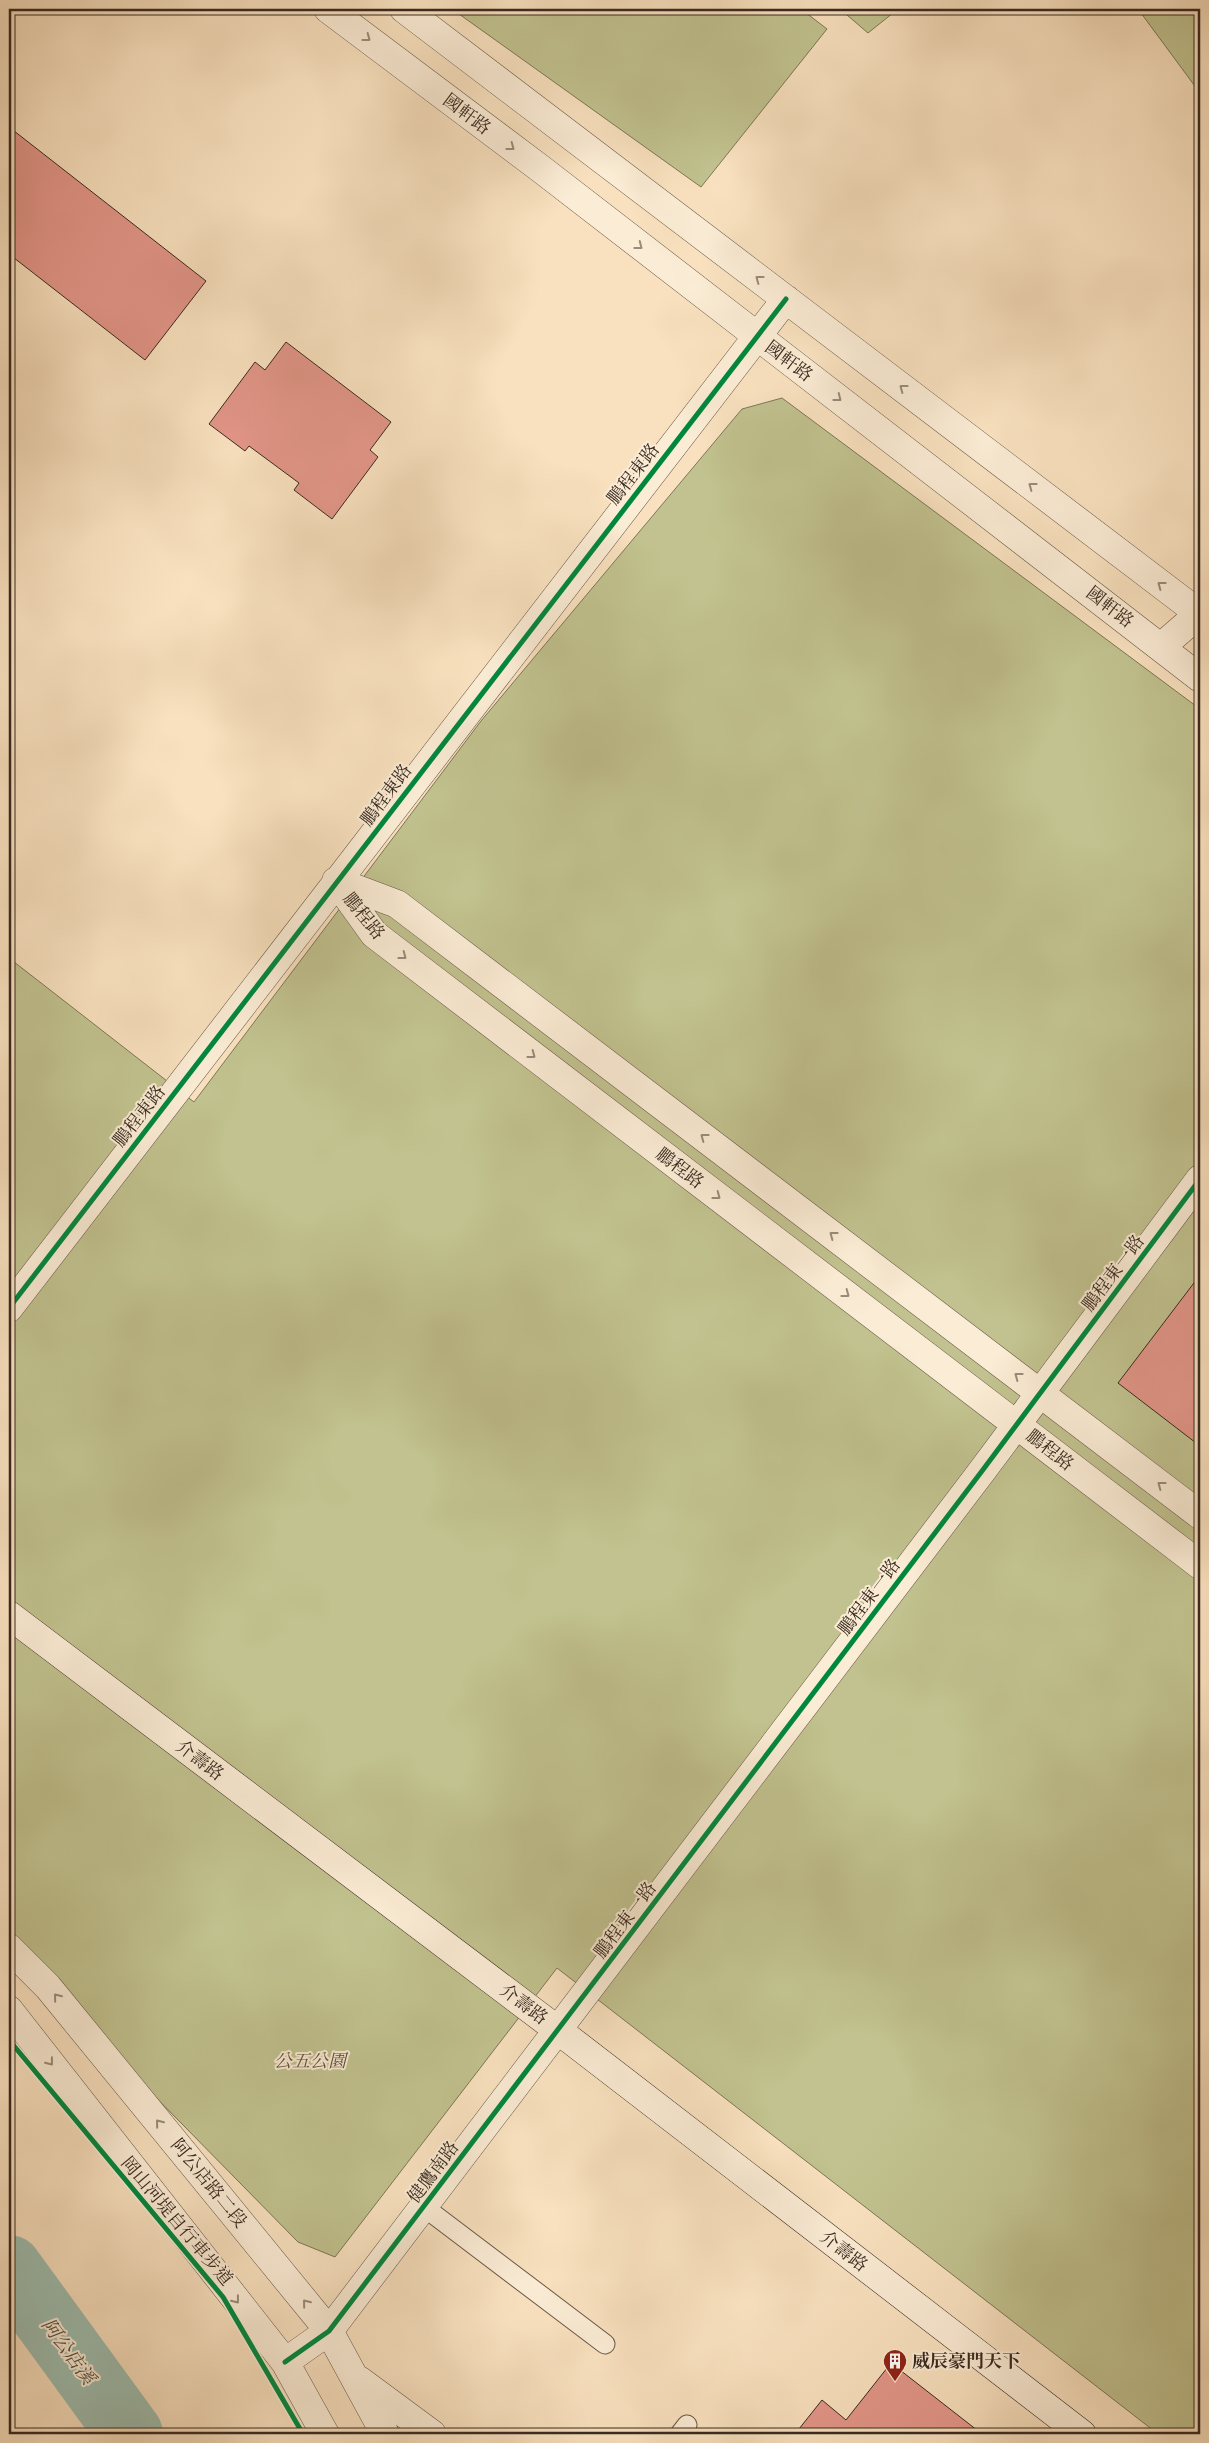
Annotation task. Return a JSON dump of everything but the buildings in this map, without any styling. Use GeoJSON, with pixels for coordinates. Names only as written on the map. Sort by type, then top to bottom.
{"type":"FeatureCollection","features":[{"type":"Feature","properties":{"kind":"street","name":"國軒路"},"geometry":{"type":"LineString","coordinates":[[328,9],[1200,678]]}},
{"type":"Feature","properties":{"kind":"street"},"geometry":{"type":"LineString","coordinates":[[404,9],[1200,614],[1161,647]]}},
{"type":"Feature","properties":{"kind":"street","name":"鵬程東路"},"geometry":{"type":"LineString","coordinates":[[9,1308],[786,299]]}},
{"type":"Feature","properties":{"kind":"street","name":"鵬程路"},"geometry":{"type":"LineString","coordinates":[[336,881],[397,904],[1200,1515]]}},
{"type":"Feature","properties":{"kind":"street","name":"鵬程路"},"geometry":{"type":"LineString","coordinates":[[336,881],[374,934],[1200,1565]]}},
{"type":"Feature","properties":{"kind":"street","name":"鵬程東一路"},"geometry":{"type":"LineString","coordinates":[[559,2031],[1017,1425],[1200,1179]]}},
{"type":"Feature","properties":{"kind":"street","name":"介壽路"},"geometry":{"type":"LineString","coordinates":[[9,1615],[559,2031],[1082,2434]]}},
{"type":"Feature","properties":{"kind":"street","name":"阿公店路二段"},"geometry":{"type":"LineString","coordinates":[[9,1948],[48,1987],[329,2331],[385,2434]]}},
{"type":"Feature","properties":{"kind":"street"},"geometry":{"type":"LineString","coordinates":[[9,2010],[284,2362],[325,2434]]}},
{"type":"Feature","properties":{"kind":"street","name":"健鷹南路"},"geometry":{"type":"LineString","coordinates":[[284,2362],[329,2331],[559,2031]]}},
{"type":"Feature","properties":{"kind":"street"},"geometry":{"type":"LineString","coordinates":[[353,2375],[432,2434]]}},
{"type":"Feature","properties":{"kind":"lane"},"geometry":{"type":"LineString","coordinates":[[424,2207],[605,2344]]}},
{"type":"Feature","properties":{"kind":"green space"},"geometry":{"type":"Polygon","coordinates":[[[452,9],[801,9],[827,29],[701,187],[452,9]]]}},
{"type":"Feature","properties":{"kind":"green space"},"geometry":{"type":"Polygon","coordinates":[[[840,9],[898,9],[868,33],[840,9]]]}},
{"type":"Feature","properties":{"kind":"green space"},"geometry":{"type":"Polygon","coordinates":[[[1138,9],[1200,9],[1200,93],[1138,9]]]}},
{"type":"Feature","properties":{"kind":"green space","name":"公五公園"},"geometry":{"type":"Polygon","coordinates":[[[782,398],[1200,709],[1200,2434],[1158,2434],[557,1968],[335,2257],[298,2242],[9,1948],[9,958],[194,1102],[481,721],[742,409],[782,398]]]}},
{"type":"Feature","properties":{"kind":"waterway","name":"阿公店溪"},"geometry":{"type":"LineString","coordinates":[[9,2268],[130,2434]]}},
{"type":"Feature","properties":{"kind":"cycle path"},"geometry":{"type":"LineString","coordinates":[[9,1308],[786,299]]}},
{"type":"Feature","properties":{"kind":"cycle path"},"geometry":{"type":"LineString","coordinates":[[285,2362],[329,2331],[982,1471],[1200,1179]]}},
{"type":"Feature","properties":{"kind":"cycle path","name":"岡山河堤自行車步道"},"geometry":{"type":"LineString","coordinates":[[9,2040],[223,2297],[303,2434]]}},
{"type":"Feature","properties":{"kind":"place","name":"威辰豪門天下"},"geometry":{"type":"Point","coordinates":[895,2382]}}]}
